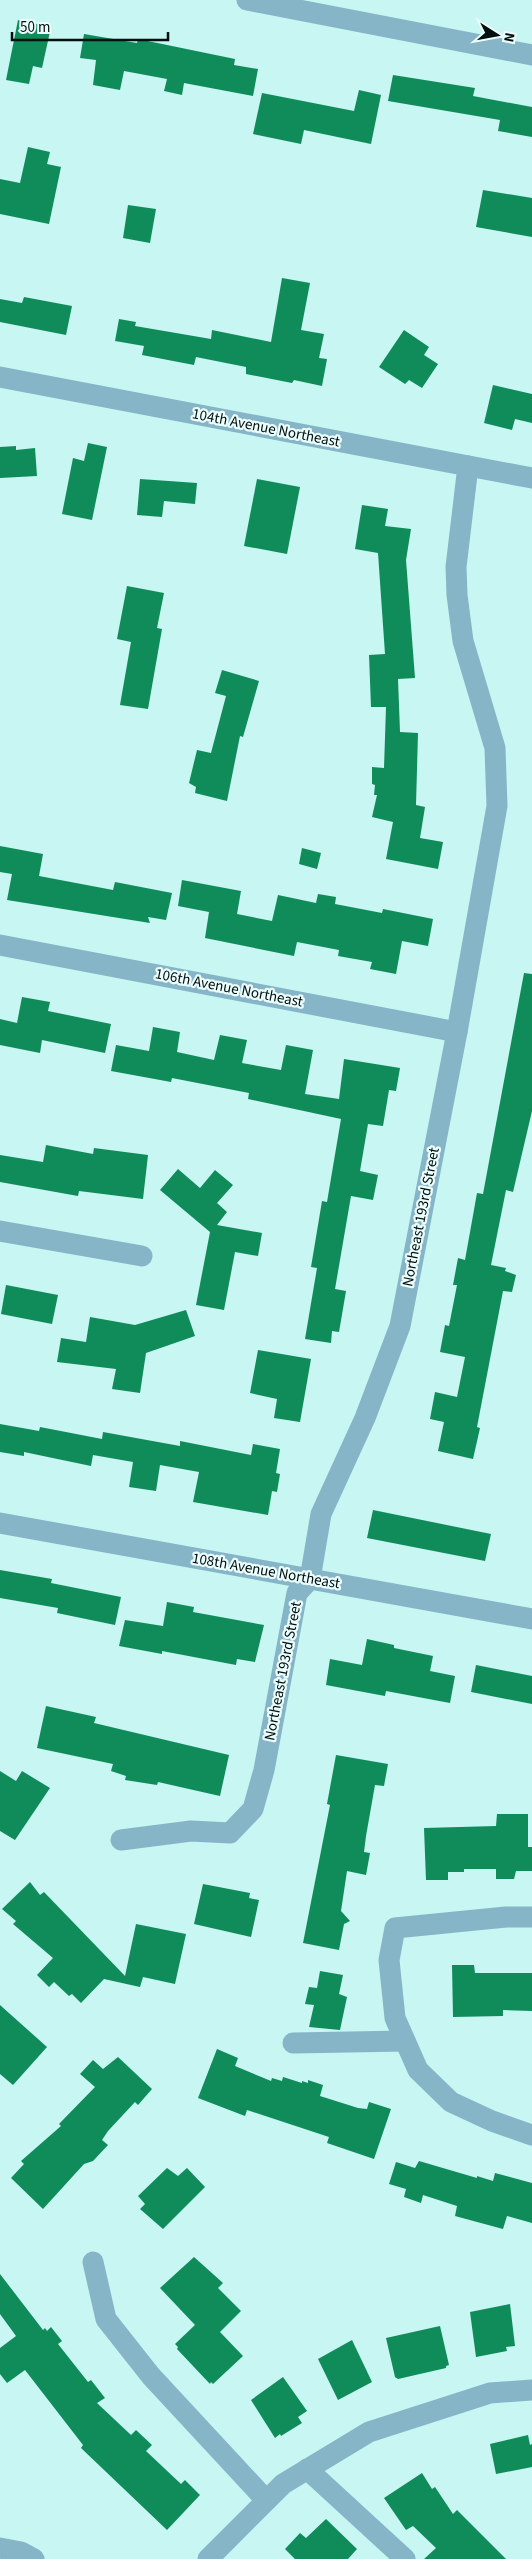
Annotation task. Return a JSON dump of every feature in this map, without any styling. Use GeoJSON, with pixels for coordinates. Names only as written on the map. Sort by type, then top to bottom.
{"type":"FeatureCollection","features":[{"type":"Feature","properties":{"kind":"street"},"geometry":{"type":"LineString","coordinates":[[247,0],[532,55]]}},
{"type":"Feature","properties":{"kind":"street","name":"104th Avenue Northeast"},"geometry":{"type":"LineString","coordinates":[[0,377],[532,478]]}},
{"type":"Feature","properties":{"kind":"street","name":"Northeast 193rd Street"},"geometry":{"type":"LineString","coordinates":[[121,1840],[191,1831],[230,1833],[253,1809],[264,1770],[297,1593],[310,1579],[321,1514],[365,1418],[400,1326],[457,1032],[497,806],[495,748],[463,641],[457,595],[456,567],[468,466]]}},
{"type":"Feature","properties":{"kind":"street","name":"106th Avenue Northeast"},"geometry":{"type":"LineString","coordinates":[[0,945],[457,1032]]}},
{"type":"Feature","properties":{"kind":"street"},"geometry":{"type":"LineString","coordinates":[[0,1230],[142,1256]]}},
{"type":"Feature","properties":{"kind":"street","name":"108th Avenue Northeast"},"geometry":{"type":"LineString","coordinates":[[0,1522],[532,1620]]}},
{"type":"Feature","properties":{"kind":"street"},"geometry":{"type":"LineString","coordinates":[[532,1917],[506,1917],[395,1928],[388,1960],[395,2018],[418,2070],[451,2102],[492,2121],[532,2135]]}},
{"type":"Feature","properties":{"kind":"street"},"geometry":{"type":"LineString","coordinates":[[293,2043],[405,2041]]}},
{"type":"Feature","properties":{"kind":"street"},"geometry":{"type":"LineString","coordinates":[[93,2262],[106,2319],[151,2376],[266,2500]]}},
{"type":"Feature","properties":{"kind":"street"},"geometry":{"type":"LineString","coordinates":[[208,2559],[283,2484],[369,2432],[490,2393],[532,2390]]}},
{"type":"Feature","properties":{"kind":"street"},"geometry":{"type":"LineString","coordinates":[[307,2470],[405,2559]]}},
{"type":"Feature","properties":{"kind":"street"},"geometry":{"type":"LineString","coordinates":[[0,2548],[21,2552],[34,2559]]}},
{"type":"Feature","properties":{"kind":"building"},"geometry":{"type":"Polygon","coordinates":[[[18,20],[51,27],[42,68],[33,66],[29,84],[6,80],[18,20]]]}},
{"type":"Feature","properties":{"kind":"building"},"geometry":{"type":"Polygon","coordinates":[[[84,34],[137,43],[138,39],[235,59],[234,65],[258,69],[253,96],[184,83],[182,95],[164,91],[167,79],[124,71],[120,90],[93,85],[96,60],[80,58],[84,34]]]}},
{"type":"Feature","properties":{"kind":"building"},"geometry":{"type":"Polygon","coordinates":[[[393,75],[475,88],[473,96],[532,107],[532,137],[498,131],[500,120],[388,101],[393,75]]]}},
{"type":"Feature","properties":{"kind":"building"},"geometry":{"type":"Polygon","coordinates":[[[359,90],[381,95],[371,144],[304,130],[301,144],[253,134],[262,93],[354,111],[359,90]]]}},
{"type":"Feature","properties":{"kind":"building"},"geometry":{"type":"Polygon","coordinates":[[[28,147],[50,152],[47,164],[61,167],[49,224],[0,214],[0,179],[20,183],[28,147]]]}},
{"type":"Feature","properties":{"kind":"building"},"geometry":{"type":"Polygon","coordinates":[[[483,190],[532,198],[532,237],[476,227],[483,190]]]}},
{"type":"Feature","properties":{"kind":"building"},"geometry":{"type":"Polygon","coordinates":[[[128,205],[156,209],[150,243],[123,238],[128,205]]]}},
{"type":"Feature","properties":{"kind":"building"},"geometry":{"type":"Polygon","coordinates":[[[282,278],[310,283],[301,330],[324,334],[319,358],[327,359],[322,386],[294,380],[292,383],[246,374],[246,367],[196,357],[194,365],[142,355],[144,346],[115,341],[119,319],[136,322],[135,326],[211,339],[212,330],[271,342],[282,278]]]}},
{"type":"Feature","properties":{"kind":"building"},"geometry":{"type":"Polygon","coordinates":[[[24,297],[72,306],[66,335],[0,322],[0,299],[22,303],[24,297]]]}},
{"type":"Feature","properties":{"kind":"building"},"geometry":{"type":"Polygon","coordinates":[[[404,330],[429,347],[424,355],[438,364],[422,388],[409,380],[405,384],[379,367],[404,330]]]}},
{"type":"Feature","properties":{"kind":"building"},"geometry":{"type":"Polygon","coordinates":[[[493,385],[532,394],[532,423],[515,419],[512,430],[484,423],[493,385]]]}},
{"type":"Feature","properties":{"kind":"building"},"geometry":{"type":"Polygon","coordinates":[[[88,443],[107,447],[92,520],[62,514],[73,458],[84,461],[88,443]]]}},
{"type":"Feature","properties":{"kind":"building"},"geometry":{"type":"Polygon","coordinates":[[[16,446],[16,450],[35,448],[37,476],[0,478],[0,447],[16,446]]]}},
{"type":"Feature","properties":{"kind":"building"},"geometry":{"type":"Polygon","coordinates":[[[140,479],[197,483],[195,504],[164,501],[162,517],[137,515],[140,479]]]}},
{"type":"Feature","properties":{"kind":"building"},"geometry":{"type":"Polygon","coordinates":[[[257,479],[300,487],[287,554],[244,546],[257,479]]]}},
{"type":"Feature","properties":{"kind":"building"},"geometry":{"type":"Polygon","coordinates":[[[362,505],[388,509],[385,526],[411,529],[406,560],[415,678],[398,679],[400,732],[418,733],[416,805],[425,807],[420,838],[443,842],[438,869],[386,859],[393,822],[372,817],[377,795],[374,795],[375,785],[372,784],[372,767],[384,768],[386,707],[371,707],[369,655],[385,654],[378,553],[355,549],[362,505]]]}},
{"type":"Feature","properties":{"kind":"building"},"geometry":{"type":"Polygon","coordinates":[[[127,586],[164,593],[157,628],[162,629],[148,709],[120,705],[131,642],[117,639],[127,586]]]}},
{"type":"Feature","properties":{"kind":"building"},"geometry":{"type":"Polygon","coordinates":[[[222,670],[259,681],[243,737],[240,736],[227,801],[195,793],[196,787],[189,783],[197,750],[211,753],[226,696],[215,693],[222,670]]]}},
{"type":"Feature","properties":{"kind":"building"},"geometry":{"type":"Polygon","coordinates":[[[0,846],[43,854],[39,876],[113,890],[115,882],[172,893],[166,920],[148,917],[150,923],[7,900],[12,874],[0,872],[0,846]]]}},
{"type":"Feature","properties":{"kind":"building"},"geometry":{"type":"Polygon","coordinates":[[[302,848],[321,853],[317,869],[299,864],[302,848]]]}},
{"type":"Feature","properties":{"kind":"building"},"geometry":{"type":"Polygon","coordinates":[[[182,880],[241,891],[237,914],[272,921],[278,895],[316,903],[318,894],[336,897],[335,904],[382,913],[383,909],[433,919],[428,946],[402,941],[396,974],[370,969],[372,962],[338,956],[339,950],[297,942],[294,956],[205,938],[209,912],[178,906],[182,880]]]}},
{"type":"Feature","properties":{"kind":"building"},"geometry":{"type":"Polygon","coordinates":[[[524,973],[532,974],[532,1111],[513,1192],[506,1190],[491,1265],[506,1268],[505,1271],[516,1275],[512,1292],[503,1291],[477,1427],[480,1428],[473,1459],[438,1451],[444,1422],[430,1419],[435,1392],[457,1397],[465,1357],[440,1352],[445,1325],[449,1326],[457,1285],[453,1285],[458,1258],[465,1260],[477,1193],[483,1194],[524,973]]]}},
{"type":"Feature","properties":{"kind":"building"},"geometry":{"type":"Polygon","coordinates":[[[22,997],[50,1002],[48,1011],[111,1024],[105,1053],[42,1040],[40,1053],[0,1045],[0,1019],[17,1023],[22,997]]]}},
{"type":"Feature","properties":{"kind":"building"},"geometry":{"type":"Polygon","coordinates":[[[153,1027],[180,1032],[177,1052],[214,1060],[220,1035],[247,1040],[242,1063],[281,1070],[286,1045],[313,1050],[305,1094],[339,1099],[344,1059],[400,1068],[396,1091],[389,1090],[383,1126],[368,1124],[360,1171],[378,1175],[373,1200],[351,1196],[335,1289],[346,1291],[339,1332],[332,1331],[331,1343],[305,1339],[317,1268],[311,1267],[322,1201],[327,1202],[341,1119],[248,1099],[249,1093],[172,1078],[171,1082],[111,1071],[116,1045],[149,1051],[153,1027]]]}},
{"type":"Feature","properties":{"kind":"building"},"geometry":{"type":"Polygon","coordinates":[[[46,1145],[93,1154],[94,1148],[148,1155],[143,1199],[79,1191],[78,1196],[0,1182],[0,1155],[43,1162],[46,1145]]]}},
{"type":"Feature","properties":{"kind":"building"},"geometry":{"type":"Polygon","coordinates":[[[178,1169],[200,1188],[215,1170],[233,1185],[217,1203],[227,1212],[217,1225],[262,1233],[258,1256],[235,1252],[224,1310],[196,1305],[210,1232],[160,1190],[178,1169]]]}},
{"type":"Feature","properties":{"kind":"building"},"geometry":{"type":"Polygon","coordinates":[[[6,1285],[58,1295],[52,1324],[1,1314],[6,1285]]]}},
{"type":"Feature","properties":{"kind":"building"},"geometry":{"type":"Polygon","coordinates":[[[186,1310],[195,1336],[146,1353],[140,1393],[112,1389],[116,1369],[57,1362],[61,1338],[86,1342],[90,1317],[135,1325],[186,1310]]]}},
{"type":"Feature","properties":{"kind":"building"},"geometry":{"type":"Polygon","coordinates":[[[258,1350],[311,1359],[300,1422],[274,1418],[277,1399],[250,1393],[258,1350]]]}},
{"type":"Feature","properties":{"kind":"building"},"geometry":{"type":"Polygon","coordinates":[[[0,1424],[39,1431],[40,1427],[102,1439],[103,1432],[180,1446],[180,1441],[251,1455],[253,1444],[280,1449],[276,1473],[280,1474],[277,1492],[272,1491],[268,1515],[193,1502],[199,1472],[160,1465],[156,1491],[129,1487],[133,1462],[93,1455],[91,1466],[24,1452],[24,1456],[0,1452],[0,1424]]]}},
{"type":"Feature","properties":{"kind":"building"},"geometry":{"type":"Polygon","coordinates":[[[373,1510],[491,1534],[485,1561],[367,1538],[373,1510]]]}},
{"type":"Feature","properties":{"kind":"building"},"geometry":{"type":"Polygon","coordinates":[[[0,1570],[52,1579],[51,1583],[121,1597],[115,1625],[57,1613],[58,1608],[0,1598],[0,1570]]]}},
{"type":"Feature","properties":{"kind":"building"},"geometry":{"type":"Polygon","coordinates":[[[167,1602],[194,1607],[193,1612],[264,1625],[255,1662],[237,1659],[236,1665],[162,1651],[162,1654],[119,1646],[125,1620],[163,1626],[167,1602]]]}},
{"type":"Feature","properties":{"kind":"building"},"geometry":{"type":"Polygon","coordinates":[[[367,1639],[394,1645],[394,1648],[433,1656],[430,1671],[455,1676],[450,1703],[386,1691],[385,1696],[326,1685],[330,1659],[362,1665],[367,1639]]]}},
{"type":"Feature","properties":{"kind":"building"},"geometry":{"type":"Polygon","coordinates":[[[476,1665],[532,1676],[532,1704],[471,1692],[476,1665]]]}},
{"type":"Feature","properties":{"kind":"building"},"geometry":{"type":"Polygon","coordinates":[[[46,1706],[96,1717],[94,1723],[229,1755],[220,1796],[158,1782],[157,1785],[125,1780],[126,1776],[111,1771],[113,1764],[37,1748],[46,1706]]]}},
{"type":"Feature","properties":{"kind":"building"},"geometry":{"type":"Polygon","coordinates":[[[336,1755],[388,1764],[384,1786],[375,1785],[364,1852],[370,1853],[366,1875],[347,1871],[341,1911],[350,1921],[344,1924],[339,1950],[303,1943],[330,1805],[327,1804],[336,1755]]]}},
{"type":"Feature","properties":{"kind":"building"},"geometry":{"type":"Polygon","coordinates":[[[0,1771],[16,1781],[22,1771],[50,1788],[15,1840],[0,1831],[0,1771]]]}},
{"type":"Feature","properties":{"kind":"building"},"geometry":{"type":"Polygon","coordinates":[[[497,1814],[528,1814],[528,1847],[532,1847],[532,1871],[516,1871],[514,1879],[496,1879],[496,1869],[464,1869],[464,1872],[448,1872],[448,1880],[426,1880],[424,1828],[496,1826],[497,1814]]]}},
{"type":"Feature","properties":{"kind":"building"},"geometry":{"type":"Polygon","coordinates":[[[30,1882],[40,1895],[44,1892],[125,1976],[136,1924],[186,1934],[175,1984],[143,1977],[140,1987],[104,1979],[81,2003],[72,1994],[69,1996],[54,1982],[49,1987],[37,1975],[53,1958],[13,1924],[16,1921],[2,1909],[30,1882]]]}},
{"type":"Feature","properties":{"kind":"building"},"geometry":{"type":"Polygon","coordinates":[[[203,1884],[250,1893],[249,1898],[259,1900],[251,1937],[194,1924],[203,1884]]]}},
{"type":"Feature","properties":{"kind":"building"},"geometry":{"type":"Polygon","coordinates":[[[452,1965],[474,1965],[475,1973],[532,1973],[532,2011],[503,2010],[503,2016],[453,2017],[452,1965]]]}},
{"type":"Feature","properties":{"kind":"building"},"geometry":{"type":"Polygon","coordinates":[[[320,1971],[343,1975],[339,1994],[347,1997],[340,2030],[309,2027],[314,2005],[305,2004],[309,1987],[317,1988],[320,1971]]]}},
{"type":"Feature","properties":{"kind":"building"},"geometry":{"type":"Polygon","coordinates":[[[0,2005],[47,2047],[13,2085],[0,2074],[0,2005]]]}},
{"type":"Feature","properties":{"kind":"building"},"geometry":{"type":"Polygon","coordinates":[[[217,2049],[238,2058],[235,2066],[271,2081],[272,2078],[282,2081],[283,2077],[302,2083],[302,2081],[308,2083],[308,2080],[323,2085],[320,2096],[358,2108],[367,2109],[369,2102],[391,2109],[374,2159],[327,2143],[329,2137],[247,2110],[245,2116],[198,2098],[217,2049]]]}},
{"type":"Feature","properties":{"kind":"building"},"geometry":{"type":"Polygon","coordinates":[[[118,2057],[152,2089],[138,2105],[135,2102],[108,2131],[102,2140],[108,2145],[93,2161],[84,2164],[43,2209],[11,2178],[24,2164],[21,2161],[61,2126],[59,2124],[95,2087],[80,2074],[93,2060],[103,2069],[118,2057]]]}},
{"type":"Feature","properties":{"kind":"building"},"geometry":{"type":"Polygon","coordinates":[[[419,2161],[477,2178],[477,2176],[493,2181],[495,2173],[532,2183],[532,2223],[507,2216],[503,2229],[455,2216],[457,2206],[423,2195],[421,2203],[404,2197],[406,2189],[389,2184],[396,2162],[415,2168],[419,2161]]]}},
{"type":"Feature","properties":{"kind":"building"},"geometry":{"type":"Polygon","coordinates":[[[167,2168],[178,2176],[187,2168],[205,2187],[163,2229],[140,2209],[145,2204],[138,2196],[167,2168]]]}},
{"type":"Feature","properties":{"kind":"building"},"geometry":{"type":"Polygon","coordinates":[[[194,2257],[223,2283],[218,2288],[241,2311],[220,2332],[243,2356],[213,2384],[211,2382],[210,2384],[177,2349],[178,2347],[175,2344],[195,2325],[160,2288],[194,2257]]]}},
{"type":"Feature","properties":{"kind":"building"},"geometry":{"type":"Polygon","coordinates":[[[0,2274],[43,2330],[45,2328],[47,2331],[51,2327],[62,2341],[58,2344],[88,2382],[91,2380],[105,2398],[97,2403],[131,2435],[136,2430],[152,2445],[146,2451],[181,2484],[185,2480],[200,2495],[167,2530],[81,2448],[83,2445],[25,2370],[7,2383],[0,2374],[0,2348],[16,2336],[0,2314],[0,2274]]]}},
{"type":"Feature","properties":{"kind":"building"},"geometry":{"type":"Polygon","coordinates":[[[510,2304],[515,2346],[506,2347],[507,2351],[476,2357],[470,2312],[510,2304]]]}},
{"type":"Feature","properties":{"kind":"building"},"geometry":{"type":"Polygon","coordinates":[[[440,2326],[449,2365],[446,2368],[398,2379],[395,2377],[386,2338],[440,2326]]]}},
{"type":"Feature","properties":{"kind":"building"},"geometry":{"type":"Polygon","coordinates":[[[352,2340],[372,2382],[338,2400],[318,2359],[352,2340]]]}},
{"type":"Feature","properties":{"kind":"building"},"geometry":{"type":"Polygon","coordinates":[[[283,2377],[307,2411],[298,2417],[302,2423],[275,2438],[251,2400],[283,2377]]]}},
{"type":"Feature","properties":{"kind":"building"},"geometry":{"type":"Polygon","coordinates":[[[528,2435],[530,2445],[532,2444],[532,2467],[496,2474],[490,2444],[528,2435]]]}},
{"type":"Feature","properties":{"kind":"building"},"geometry":{"type":"Polygon","coordinates":[[[422,2473],[432,2489],[435,2487],[453,2514],[457,2510],[506,2559],[424,2559],[436,2548],[413,2526],[406,2530],[384,2498],[422,2473]]]}},
{"type":"Feature","properties":{"kind":"building"},"geometry":{"type":"Polygon","coordinates":[[[326,2519],[357,2549],[348,2559],[295,2559],[285,2549],[300,2533],[306,2538],[326,2519]]]}}]}
